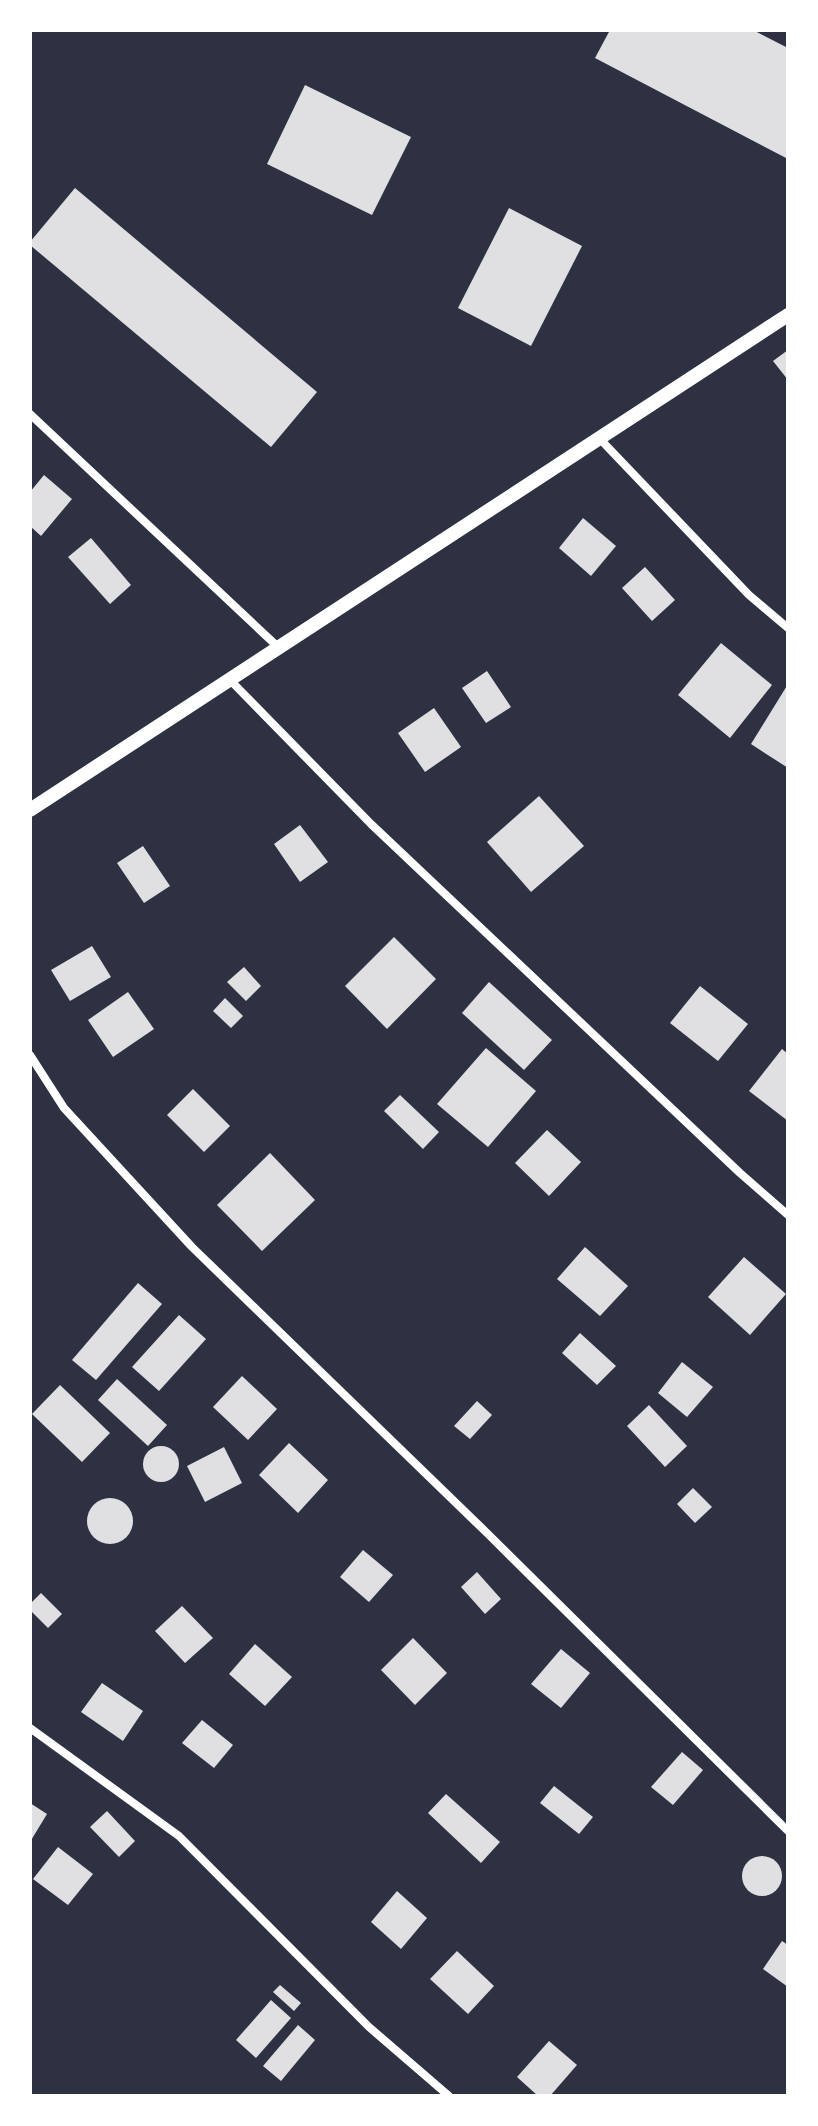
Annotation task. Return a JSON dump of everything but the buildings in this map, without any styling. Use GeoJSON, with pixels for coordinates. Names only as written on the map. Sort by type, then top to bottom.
{"type":"FeatureCollection","features":[{"type":"Feature","properties":{"kind":"street"},"geometry":{"type":"LineString","coordinates":[[30,810],[788,315]]}},
{"type":"Feature","properties":{"kind":"street"},"geometry":{"type":"LineString","coordinates":[[30,414],[278,647]]}},
{"type":"Feature","properties":{"kind":"street"},"geometry":{"type":"LineString","coordinates":[[599,438],[749,595],[788,628]]}},
{"type":"Feature","properties":{"kind":"street"},"geometry":{"type":"LineString","coordinates":[[229,679],[383,835],[788,1215]]}},
{"type":"Feature","properties":{"kind":"street"},"geometry":{"type":"LineString","coordinates":[[30,1055],[64,1108],[192,1247],[788,1831]]}},
{"type":"Feature","properties":{"kind":"street"},"geometry":{"type":"LineString","coordinates":[[30,1728],[179,1836],[369,2027],[449,2096]]}}]}
